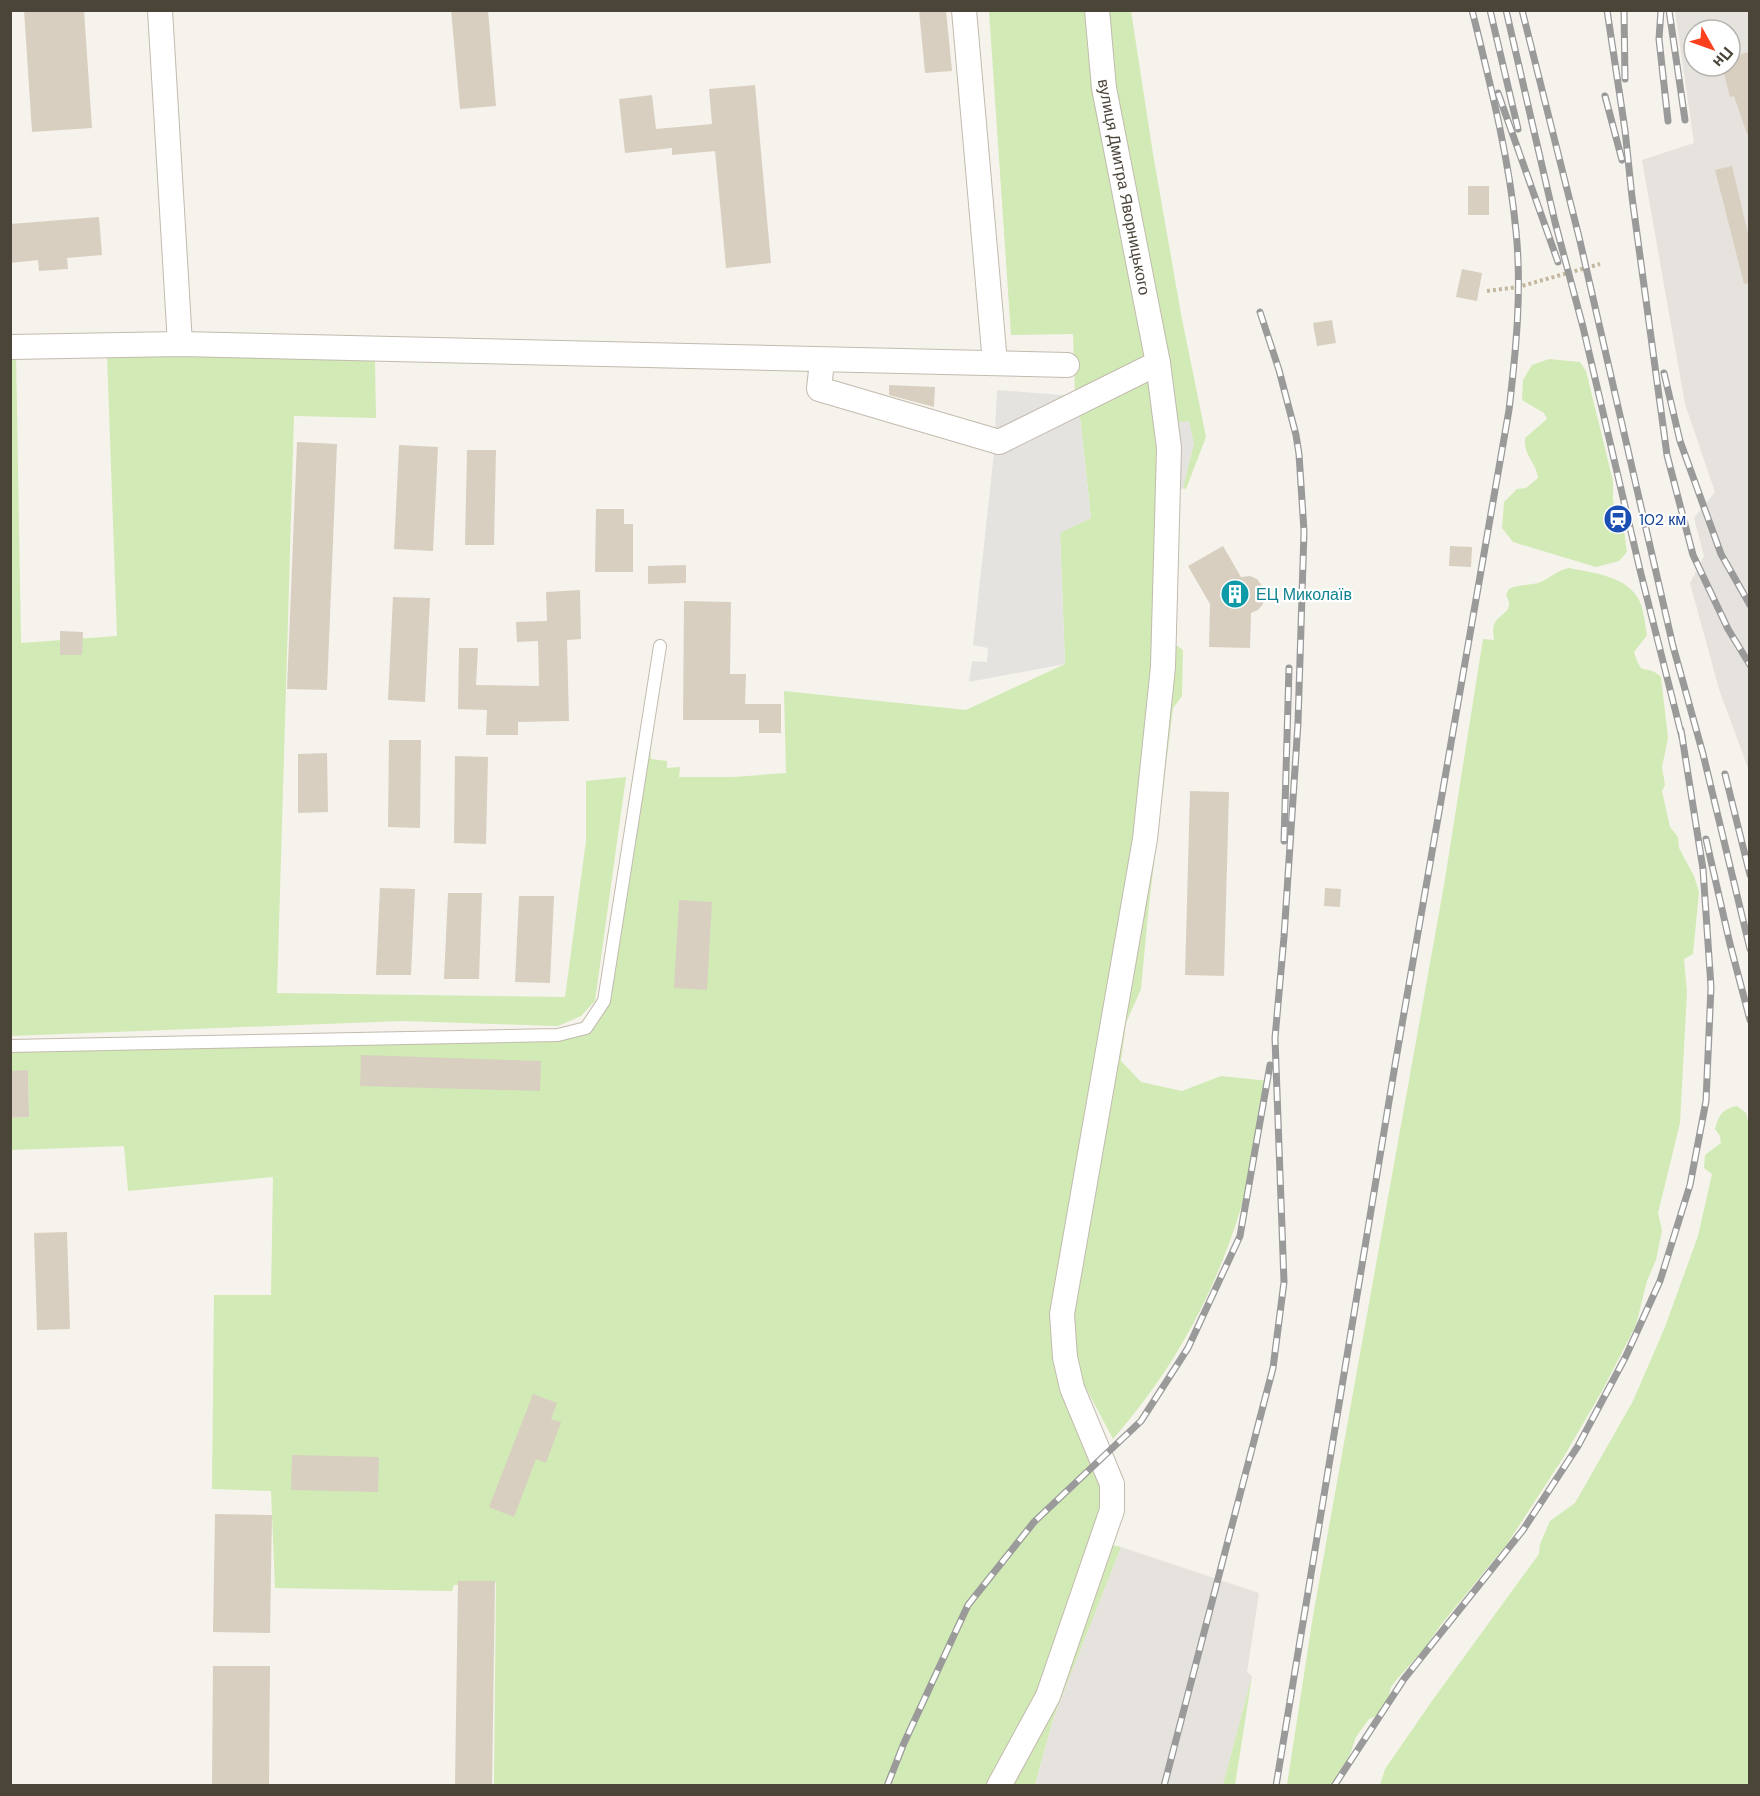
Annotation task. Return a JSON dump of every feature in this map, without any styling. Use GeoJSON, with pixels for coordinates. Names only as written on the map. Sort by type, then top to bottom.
{"type":"FeatureCollection","features":[{"type":"Feature","properties":{"kind":"street"},"geometry":{"type":"LineString","coordinates":[[160,10],[180,344]]}},
{"type":"Feature","properties":{"kind":"street"},"geometry":{"type":"LineString","coordinates":[[964,10],[995,363]]}},
{"type":"Feature","properties":{"kind":"street","name":"вулиця Дмитра Яворницького"},"geometry":{"type":"LineString","coordinates":[[999,1785],[1048,1695],[1112,1510],[1112,1484],[1072,1388],[1065,1357],[1062,1314],[1145,839],[1160,690],[1168,448],[1158,363],[1104,88],[1097,10]]}},
{"type":"Feature","properties":{"kind":"street"},"geometry":{"type":"LineString","coordinates":[[10,347],[180,344],[1067,365]]}},
{"type":"Feature","properties":{"kind":"street"},"geometry":{"type":"LineString","coordinates":[[822,361],[819,389],[999,442],[1158,363]]}},
{"type":"Feature","properties":{"kind":"lane"},"geometry":{"type":"LineString","coordinates":[[10,1046],[558,1035],[586,1028],[604,1001],[660,646]]}},
{"type":"Feature","properties":{"kind":"path"},"geometry":{"type":"LineString","coordinates":[[1487,291],[1518,287],[1600,264]]}},
{"type":"Feature","properties":{"kind":"shaded area"},"geometry":{"type":"Polygon","coordinates":[[[1675,11],[1749,11],[1749,771],[1719,689],[1690,583],[1704,556],[1694,518],[1715,492],[1685,404],[1642,160],[1694,143],[1685,78],[1742,78],[1742,18],[1682,18],[1682,60],[1675,11]]]}},
{"type":"Feature","properties":{"kind":"shaded area"},"geometry":{"type":"Polygon","coordinates":[[[997,390],[1075,396],[1079,408],[1091,518],[1060,533],[1065,664],[969,682],[972,661],[987,662],[988,648],[973,645],[994,453],[997,390]]]}},
{"type":"Feature","properties":{"kind":"shaded area"},"geometry":{"type":"Polygon","coordinates":[[[1189,421],[1194,443],[1183,489],[1176,487],[1177,422],[1189,421]]]}},
{"type":"Feature","properties":{"kind":"shaded area"},"geometry":{"type":"Polygon","coordinates":[[[1121,1547],[1259,1593],[1247,1672],[1252,1676],[1223,1785],[1035,1786],[1053,1719],[1121,1547]]]}},
{"type":"Feature","properties":{"kind":"green space"},"geometry":{"type":"Polygon","coordinates":[[[989,11],[1090,11],[1146,359],[1075,396],[1073,334],[1011,335],[989,11]]]}},
{"type":"Feature","properties":{"kind":"green space"},"geometry":{"type":"Polygon","coordinates":[[[1102,11],[1131,11],[1181,314],[1206,437],[1186,489],[1182,488],[1194,443],[1171,419],[1102,11]]]}},
{"type":"Feature","properties":{"kind":"green space"},"geometry":{"type":"Polygon","coordinates":[[[10,343],[16,353],[21,643],[117,636],[107,354],[371,356],[375,361],[376,418],[294,416],[277,993],[565,997],[586,841],[586,781],[626,777],[595,1001],[581,1016],[558,1026],[402,1021],[11,1036],[10,343]]]}},
{"type":"Feature","properties":{"kind":"green space"},"geometry":{"type":"Polygon","coordinates":[[[1549,359],[1580,362],[1586,371],[1613,481],[1613,502],[1622,517],[1627,552],[1619,561],[1596,567],[1513,542],[1502,528],[1504,502],[1517,489],[1526,488],[1538,478],[1526,450],[1525,438],[1547,419],[1544,413],[1522,400],[1523,380],[1532,365],[1549,359]]]}},
{"type":"Feature","properties":{"kind":"green space"},"geometry":{"type":"Polygon","coordinates":[[[1147,375],[1163,422],[1154,666],[1139,838],[1057,1315],[1110,1473],[1059,1667],[988,1785],[494,1785],[496,1583],[454,1585],[452,1591],[275,1588],[271,1491],[212,1489],[214,1295],[271,1295],[273,1177],[128,1191],[124,1146],[11,1150],[11,1118],[29,1117],[28,1071],[11,1071],[10,1052],[574,1032],[608,995],[636,752],[639,748],[650,745],[651,759],[667,761],[667,768],[680,767],[679,777],[733,777],[786,773],[784,691],[966,710],[1065,664],[1060,532],[1091,518],[1079,408],[1147,375]]]}},
{"type":"Feature","properties":{"kind":"green space"},"geometry":{"type":"Polygon","coordinates":[[[1173,502],[1180,503],[1170,532],[1173,643],[1183,650],[1182,696],[1173,708],[1141,989],[1126,1023],[1121,1061],[1141,1082],[1182,1091],[1221,1076],[1269,1081],[1249,1180],[1218,1272],[1198,1315],[1173,1358],[1145,1399],[1113,1439],[1078,1373],[1071,1316],[1105,1087],[1173,502]]]}},
{"type":"Feature","properties":{"kind":"green space"},"geometry":{"type":"Polygon","coordinates":[[[1569,568],[1619,581],[1635,593],[1640,602],[1647,635],[1634,652],[1642,668],[1651,670],[1661,677],[1668,738],[1662,767],[1665,785],[1662,791],[1670,827],[1678,837],[1679,848],[1694,876],[1699,892],[1693,954],[1684,959],[1687,992],[1680,1123],[1658,1213],[1662,1230],[1656,1260],[1647,1281],[1636,1325],[1602,1391],[1563,1458],[1507,1544],[1391,1687],[1388,1699],[1356,1737],[1349,1757],[1331,1785],[1287,1785],[1313,1616],[1444,885],[1483,639],[1494,640],[1494,625],[1508,609],[1509,601],[1506,595],[1509,589],[1538,583],[1569,568]]]}},
{"type":"Feature","properties":{"kind":"green space"},"geometry":{"type":"Polygon","coordinates":[[[1737,1106],[1746,1113],[1750,1129],[1749,1785],[1380,1785],[1385,1769],[1539,1554],[1540,1544],[1550,1521],[1575,1503],[1633,1401],[1665,1327],[1698,1236],[1712,1174],[1704,1168],[1705,1155],[1721,1143],[1720,1136],[1715,1129],[1720,1116],[1728,1109],[1737,1106]]]}},
{"type":"Feature","properties":{"kind":"green space"},"geometry":{"type":"Polygon","coordinates":[[[1113,1545],[1121,1547],[1053,1719],[1035,1785],[998,1786],[1065,1669],[1113,1545]]]}},
{"type":"Feature","properties":{"kind":"green space"},"geometry":{"type":"Polygon","coordinates":[[[1252,1676],[1235,1785],[1223,1785],[1252,1676]]]}},
{"type":"Feature","properties":{"kind":"building"},"geometry":{"type":"Polygon","coordinates":[[[24,10],[84,10],[92,128],[32,132],[24,10]]]}},
{"type":"Feature","properties":{"kind":"building"},"geometry":{"type":"Polygon","coordinates":[[[451,10],[488,10],[496,106],[460,109],[451,10]]]}},
{"type":"Feature","properties":{"kind":"building"},"geometry":{"type":"Polygon","coordinates":[[[919,10],[946,10],[952,71],[925,73],[919,10]]]}},
{"type":"Feature","properties":{"kind":"building"},"geometry":{"type":"Polygon","coordinates":[[[1749,52],[1749,133],[1747,134],[1734,96],[1730,97],[1725,78],[1742,78],[1742,54],[1749,52]]]}},
{"type":"Feature","properties":{"kind":"building"},"geometry":{"type":"Polygon","coordinates":[[[755,85],[771,263],[726,268],[715,151],[672,155],[672,148],[625,153],[619,99],[652,95],[656,129],[712,124],[709,89],[755,85]]]}},
{"type":"Feature","properties":{"kind":"building"},"geometry":{"type":"Polygon","coordinates":[[[1732,166],[1749,238],[1749,283],[1744,284],[1715,170],[1732,166]]]}},
{"type":"Feature","properties":{"kind":"building"},"geometry":{"type":"Polygon","coordinates":[[[1468,186],[1489,186],[1489,215],[1468,215],[1468,186]]]}},
{"type":"Feature","properties":{"kind":"building"},"geometry":{"type":"Polygon","coordinates":[[[99,217],[102,255],[67,258],[68,269],[39,271],[38,260],[10,263],[10,224],[99,217]]]}},
{"type":"Feature","properties":{"kind":"building"},"geometry":{"type":"Polygon","coordinates":[[[1462,269],[1482,273],[1477,301],[1456,297],[1462,269]]]}},
{"type":"Feature","properties":{"kind":"building"},"geometry":{"type":"Polygon","coordinates":[[[1332,320],[1336,343],[1317,346],[1313,323],[1332,320]]]}},
{"type":"Feature","properties":{"kind":"building"},"geometry":{"type":"Polygon","coordinates":[[[889,385],[935,387],[934,407],[889,395],[889,385]]]}},
{"type":"Feature","properties":{"kind":"building"},"geometry":{"type":"Polygon","coordinates":[[[297,442],[337,444],[327,690],[287,689],[297,442]]]}},
{"type":"Feature","properties":{"kind":"building"},"geometry":{"type":"Polygon","coordinates":[[[399,445],[438,447],[433,551],[394,549],[399,445]]]}},
{"type":"Feature","properties":{"kind":"building"},"geometry":{"type":"Polygon","coordinates":[[[467,450],[496,450],[494,545],[465,545],[467,450]]]}},
{"type":"Feature","properties":{"kind":"building"},"geometry":{"type":"Polygon","coordinates":[[[596,509],[624,509],[624,524],[633,524],[633,572],[595,572],[596,509]]]}},
{"type":"Feature","properties":{"kind":"building","name":"ЕЦ Миколаїв"},"geometry":{"type":"Polygon","coordinates":[[[1223,546],[1241,577],[1250,576],[1257,579],[1265,590],[1263,604],[1251,613],[1250,648],[1209,647],[1210,604],[1188,566],[1223,546]]]}},
{"type":"Feature","properties":{"kind":"building"},"geometry":{"type":"Polygon","coordinates":[[[1450,546],[1472,547],[1471,567],[1449,566],[1450,546]]]}},
{"type":"Feature","properties":{"kind":"building"},"geometry":{"type":"Polygon","coordinates":[[[686,565],[686,583],[648,584],[648,566],[686,565]]]}},
{"type":"Feature","properties":{"kind":"building"},"geometry":{"type":"Polygon","coordinates":[[[580,590],[581,639],[567,640],[569,721],[518,722],[518,735],[486,735],[487,710],[458,709],[459,648],[478,648],[476,685],[539,686],[538,641],[517,642],[516,622],[547,621],[546,592],[580,590]]]}},
{"type":"Feature","properties":{"kind":"building"},"geometry":{"type":"Polygon","coordinates":[[[393,597],[430,598],[425,702],[388,700],[393,597]]]}},
{"type":"Feature","properties":{"kind":"building"},"geometry":{"type":"Polygon","coordinates":[[[684,601],[731,602],[730,674],[746,674],[745,704],[781,704],[781,733],[759,733],[759,720],[683,720],[684,601]]]}},
{"type":"Feature","properties":{"kind":"building"},"geometry":{"type":"Polygon","coordinates":[[[60,631],[83,632],[82,655],[60,655],[60,631]]]}},
{"type":"Feature","properties":{"kind":"building"},"geometry":{"type":"Polygon","coordinates":[[[389,740],[421,740],[420,828],[388,827],[389,740]]]}},
{"type":"Feature","properties":{"kind":"building"},"geometry":{"type":"Polygon","coordinates":[[[327,753],[328,812],[298,813],[298,754],[327,753]]]}},
{"type":"Feature","properties":{"kind":"building"},"geometry":{"type":"Polygon","coordinates":[[[455,756],[488,757],[486,844],[454,843],[455,756]]]}},
{"type":"Feature","properties":{"kind":"building"},"geometry":{"type":"Polygon","coordinates":[[[1190,791],[1229,792],[1224,976],[1185,975],[1190,791]]]}},
{"type":"Feature","properties":{"kind":"building"},"geometry":{"type":"Polygon","coordinates":[[[380,888],[415,889],[411,975],[376,975],[380,888]]]}},
{"type":"Feature","properties":{"kind":"building"},"geometry":{"type":"Polygon","coordinates":[[[1325,888],[1341,889],[1340,907],[1324,906],[1325,888]]]}},
{"type":"Feature","properties":{"kind":"building"},"geometry":{"type":"Polygon","coordinates":[[[448,893],[482,893],[479,979],[444,979],[448,893]]]}},
{"type":"Feature","properties":{"kind":"building"},"geometry":{"type":"Polygon","coordinates":[[[519,896],[554,896],[550,983],[515,982],[519,896]]]}},
{"type":"Feature","properties":{"kind":"building"},"geometry":{"type":"Polygon","coordinates":[[[679,900],[712,902],[707,990],[674,988],[679,900]]]}},
{"type":"Feature","properties":{"kind":"building"},"geometry":{"type":"Polygon","coordinates":[[[361,1055],[541,1061],[540,1091],[360,1086],[361,1055]]]}},
{"type":"Feature","properties":{"kind":"building"},"geometry":{"type":"Polygon","coordinates":[[[28,1070],[29,1117],[10,1118],[10,1071],[28,1070]]]}},
{"type":"Feature","properties":{"kind":"building"},"geometry":{"type":"Polygon","coordinates":[[[67,1232],[70,1329],[37,1330],[34,1233],[67,1232]]]}},
{"type":"Feature","properties":{"kind":"building"},"geometry":{"type":"Polygon","coordinates":[[[533,1394],[557,1403],[551,1419],[561,1422],[546,1463],[536,1459],[514,1517],[489,1507],[533,1394]]]}},
{"type":"Feature","properties":{"kind":"building"},"geometry":{"type":"Polygon","coordinates":[[[292,1455],[379,1457],[378,1492],[291,1490],[292,1455]]]}},
{"type":"Feature","properties":{"kind":"building"},"geometry":{"type":"Polygon","coordinates":[[[215,1514],[272,1515],[270,1633],[213,1632],[215,1514]]]}},
{"type":"Feature","properties":{"kind":"building"},"geometry":{"type":"Polygon","coordinates":[[[458,1581],[495,1581],[492,1785],[455,1785],[458,1581]]]}},
{"type":"Feature","properties":{"kind":"building"},"geometry":{"type":"Polygon","coordinates":[[[213,1666],[270,1666],[269,1785],[212,1785],[213,1666]]]}},
{"type":"Feature","properties":{"kind":"railway"},"geometry":{"type":"LineString","coordinates":[[1276,1786],[1396,1059],[1512,388],[1518,298],[1516,231],[1504,148],[1472,10]]}},
{"type":"Feature","properties":{"kind":"railway"},"geometry":{"type":"LineString","coordinates":[[1490,10],[1518,129]]}},
{"type":"Feature","properties":{"kind":"railway"},"geometry":{"type":"LineString","coordinates":[[1506,10],[1555,222],[1583,327],[1682,737]]}},
{"type":"Feature","properties":{"kind":"railway"},"geometry":{"type":"LineString","coordinates":[[1522,10],[1579,237],[1673,646],[1703,754],[1750,949]]}},
{"type":"Feature","properties":{"kind":"railway"},"geometry":{"type":"LineString","coordinates":[[1607,10],[1625,130],[1667,455],[1693,555],[1728,629],[1750,665]]}},
{"type":"Feature","properties":{"kind":"railway"},"geometry":{"type":"LineString","coordinates":[[1624,10],[1625,79]]}},
{"type":"Feature","properties":{"kind":"railway"},"geometry":{"type":"LineString","coordinates":[[1661,10],[1659,39],[1668,121]]}},
{"type":"Feature","properties":{"kind":"railway"},"geometry":{"type":"LineString","coordinates":[[1669,10],[1685,120]]}},
{"type":"Feature","properties":{"kind":"railway"},"geometry":{"type":"LineString","coordinates":[[1498,93],[1558,262]]}},
{"type":"Feature","properties":{"kind":"railway"},"geometry":{"type":"LineString","coordinates":[[1605,96],[1622,160]]}},
{"type":"Feature","properties":{"kind":"railway"},"geometry":{"type":"LineString","coordinates":[[1164,1786],[1273,1368],[1284,1282],[1275,1038],[1298,723],[1304,531],[1296,435],[1279,370],[1260,312]]}},
{"type":"Feature","properties":{"kind":"railway"},"geometry":{"type":"LineString","coordinates":[[1664,373],[1680,441],[1721,554],[1750,605]]}},
{"type":"Feature","properties":{"kind":"railway"},"geometry":{"type":"LineString","coordinates":[[1284,841],[1289,668]]}},
{"type":"Feature","properties":{"kind":"railway"},"geometry":{"type":"LineString","coordinates":[[1334,1786],[1404,1679],[1523,1530],[1578,1446],[1626,1356],[1660,1281],[1690,1185],[1706,1101],[1711,987],[1703,869],[1681,730]]}},
{"type":"Feature","properties":{"kind":"railway"},"geometry":{"type":"LineString","coordinates":[[1725,774],[1750,875]]}},
{"type":"Feature","properties":{"kind":"railway"},"geometry":{"type":"LineString","coordinates":[[1706,839],[1750,1020]]}},
{"type":"Feature","properties":{"kind":"railway"},"geometry":{"type":"LineString","coordinates":[[887,1786],[904,1743],[968,1605],[1034,1522],[1141,1421],[1188,1348],[1240,1236],[1270,1065]]}},
{"type":"Feature","properties":{"kind":"place","name":"102 км"},"geometry":{"type":"Point","coordinates":[1618,519]}},
{"type":"Feature","properties":{"kind":"place","name":"ЕЦ Миколаїв"},"geometry":{"type":"Point","coordinates":[1235,594]}}]}
